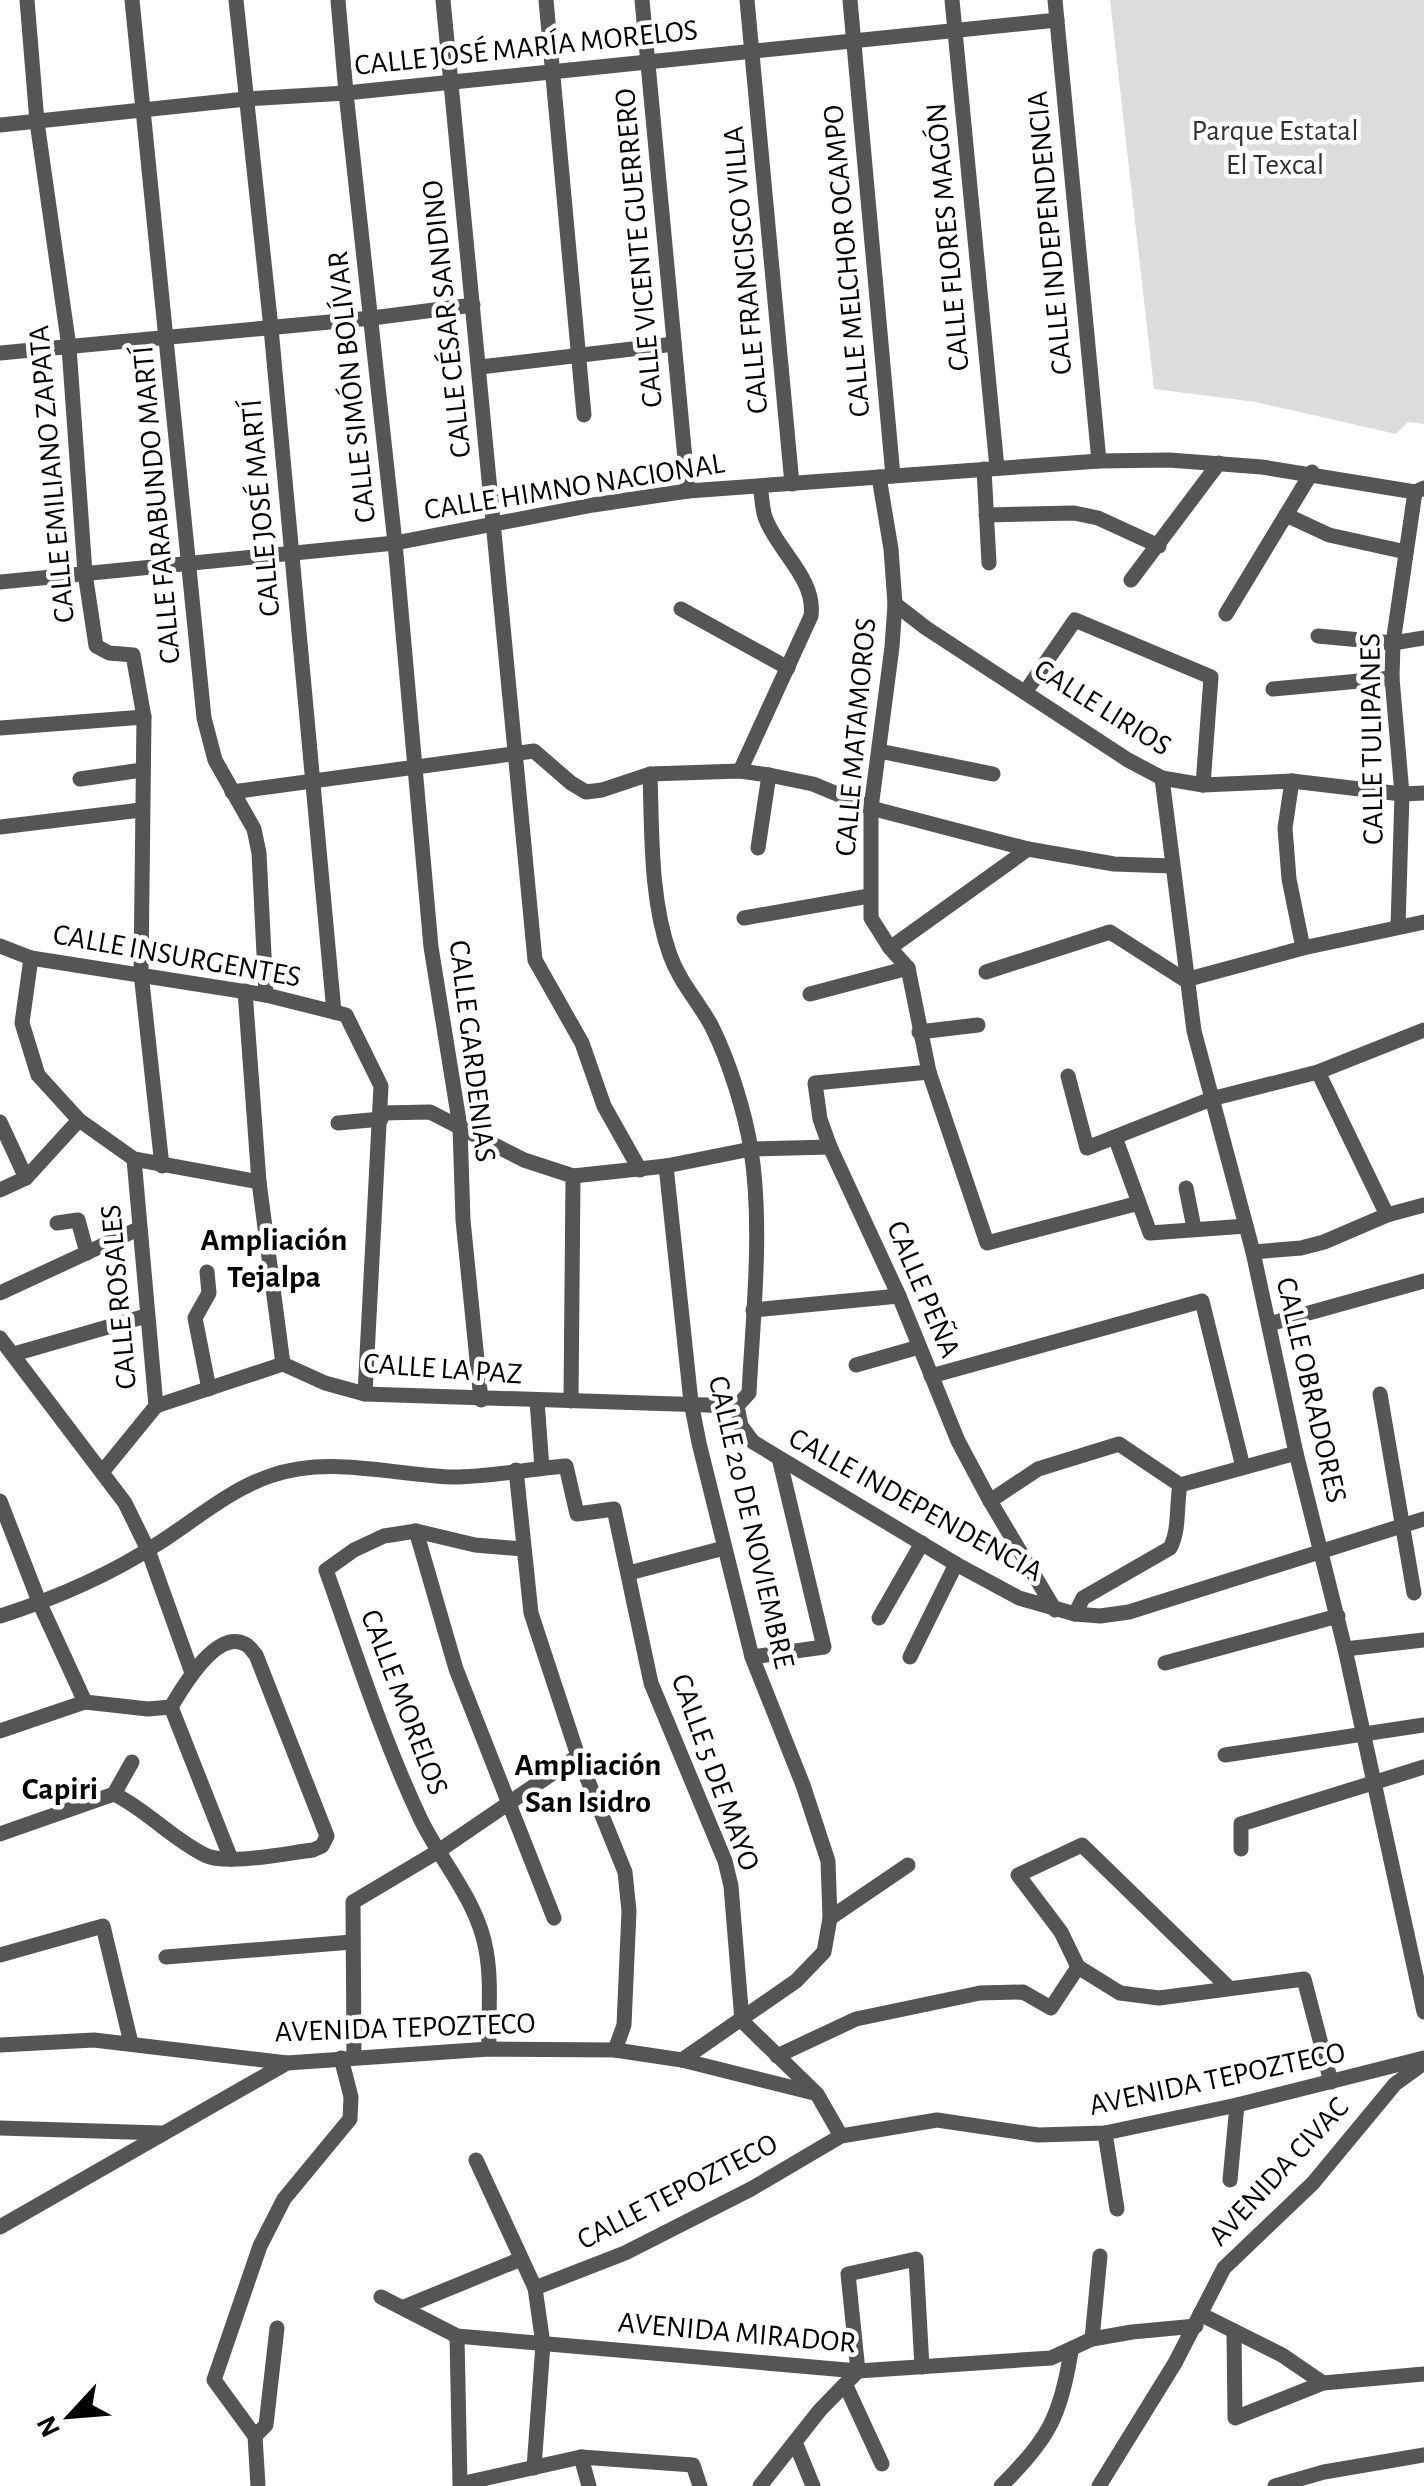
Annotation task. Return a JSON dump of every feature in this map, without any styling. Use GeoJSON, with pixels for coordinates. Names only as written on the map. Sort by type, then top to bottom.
{"type":"FeatureCollection","features":[{"type":"Feature","properties":{"kind":"street","name":"CALLE EMILIANO ZAPATA"},"geometry":{"type":"LineString","coordinates":[[27,0],[37,122],[69,347],[85,573],[96,646],[109,653],[133,655],[144,716],[140,973],[162,1166]]}},
{"type":"Feature","properties":{"kind":"street","name":"CALLE FARABUNDO MARTÍ"},"geometry":{"type":"LineString","coordinates":[[132,0],[204,718],[215,760],[247,812],[259,853],[266,994]]}},
{"type":"Feature","properties":{"kind":"street","name":"CALLE JOSÉ MARTÍ"},"geometry":{"type":"LineString","coordinates":[[236,0],[340,1013]]}},
{"type":"Feature","properties":{"kind":"street","name":"CALLE SIMÓN BOLÍVAR"},"geometry":{"type":"LineString","coordinates":[[338,0],[395,543],[414,768]]}},
{"type":"Feature","properties":{"kind":"street","name":"CALLE CÉSAR SANDINO"},"geometry":{"type":"LineString","coordinates":[[443,0],[515,753]]}},
{"type":"Feature","properties":{"kind":"street"},"geometry":{"type":"LineString","coordinates":[[546,0],[584,415]]}},
{"type":"Feature","properties":{"kind":"street","name":"CALLE VICENTE GUERRERO"},"geometry":{"type":"LineString","coordinates":[[642,0],[688,492]]}},
{"type":"Feature","properties":{"kind":"street","name":"CALLE FRANCISCO VILLA"},"geometry":{"type":"LineString","coordinates":[[747,0],[792,484]]}},
{"type":"Feature","properties":{"kind":"street","name":"CALLE MELCHOR OCAMPO"},"geometry":{"type":"LineString","coordinates":[[850,0],[886,477]]}},
{"type":"Feature","properties":{"kind":"street","name":"CALLE FLORES MAGÓN"},"geometry":{"type":"LineString","coordinates":[[952,0],[990,469],[986,514],[989,563]]}},
{"type":"Feature","properties":{"kind":"street","name":"CALLE INDEPENDENCIA"},"geometry":{"type":"LineString","coordinates":[[1055,0],[1099,460]]}},
{"type":"Feature","properties":{"kind":"street","name":"CALLE JOSÉ MARÍA MORELOS"},"geometry":{"type":"LineString","coordinates":[[0,124],[346,93],[1057,20]]}},
{"type":"Feature","properties":{"kind":"street"},"geometry":{"type":"LineString","coordinates":[[0,353],[372,318],[473,304]]}},
{"type":"Feature","properties":{"kind":"street"},"geometry":{"type":"LineString","coordinates":[[480,367],[674,344]]}},
{"type":"Feature","properties":{"kind":"street","name":"CALLE HIMNO NACIONAL"},"geometry":{"type":"LineString","coordinates":[[0,582],[395,543],[593,505],[688,492],[1099,460],[1218,463],[1312,472],[1419,490]]}},
{"type":"Feature","properties":{"kind":"street"},"geometry":{"type":"LineString","coordinates":[[1131,580],[1218,463]]}},
{"type":"Feature","properties":{"kind":"street"},"geometry":{"type":"LineString","coordinates":[[1226,614],[1312,472]]}},
{"type":"Feature","properties":{"kind":"street","name":"CALLE MATAMOROS"},"geometry":{"type":"LineString","coordinates":[[886,477],[895,604],[871,808],[869,896],[871,918],[908,968]]}},
{"type":"Feature","properties":{"kind":"street"},"geometry":{"type":"LineString","coordinates":[[740,772],[811,616],[813,603],[766,518],[760,486]]}},
{"type":"Feature","properties":{"kind":"street","name":"CALLE TULIPANES"},"geometry":{"type":"LineString","coordinates":[[1398,927],[1402,794],[1392,678],[1393,643],[1419,490]]}},
{"type":"Feature","properties":{"kind":"street"},"geometry":{"type":"LineString","coordinates":[[986,514],[1074,514],[1098,518],[1159,546]]}},
{"type":"Feature","properties":{"kind":"street"},"geometry":{"type":"LineString","coordinates":[[1286,515],[1329,535],[1406,552]]}},
{"type":"Feature","properties":{"kind":"street","name":"CALLE LIRIOS"},"geometry":{"type":"LineString","coordinates":[[895,604],[1128,760],[1162,778],[1203,785],[1292,782],[1424,793]]}},
{"type":"Feature","properties":{"kind":"street"},"geometry":{"type":"LineString","coordinates":[[681,609],[788,668]]}},
{"type":"Feature","properties":{"kind":"street"},"geometry":{"type":"LineString","coordinates":[[1026,690],[1075,620],[1211,677],[1203,785]]}},
{"type":"Feature","properties":{"kind":"street"},"geometry":{"type":"LineString","coordinates":[[1318,636],[1393,643],[1424,638]]}},
{"type":"Feature","properties":{"kind":"street"},"geometry":{"type":"LineString","coordinates":[[1274,689],[1392,678]]}},
{"type":"Feature","properties":{"kind":"street"},"geometry":{"type":"LineString","coordinates":[[0,728],[144,716]]}},
{"type":"Feature","properties":{"kind":"street"},"geometry":{"type":"LineString","coordinates":[[232,792],[534,750],[586,792],[650,774],[769,775],[814,784],[871,808],[1028,849],[1114,864],[1172,866]]}},
{"type":"Feature","properties":{"kind":"street"},"geometry":{"type":"LineString","coordinates":[[878,751],[993,774]]}},
{"type":"Feature","properties":{"kind":"street"},"geometry":{"type":"LineString","coordinates":[[515,753],[535,960],[582,1043],[604,1106],[640,1170]]}},
{"type":"Feature","properties":{"kind":"street","name":"CALLE GARDENIAS"},"geometry":{"type":"LineString","coordinates":[[414,768],[431,947],[460,1127],[463,1220],[481,1400]]}},
{"type":"Feature","properties":{"kind":"street"},"geometry":{"type":"LineString","coordinates":[[80,779],[142,770]]}},
{"type":"Feature","properties":{"kind":"street"},"geometry":{"type":"LineString","coordinates":[[650,774],[652,854],[668,952],[680,980],[710,1024],[726,1057],[751,1149],[754,1242],[749,1393],[737,1406]]}},
{"type":"Feature","properties":{"kind":"street"},"geometry":{"type":"LineString","coordinates":[[758,848],[769,775]]}},
{"type":"Feature","properties":{"kind":"street","name":"CALLE OBRADORES"},"geometry":{"type":"LineString","coordinates":[[1162,778],[1185,980],[1336,1608],[1424,2012]]}},
{"type":"Feature","properties":{"kind":"street"},"geometry":{"type":"LineString","coordinates":[[1292,782],[1285,828],[1289,878],[1303,948]]}},
{"type":"Feature","properties":{"kind":"street"},"geometry":{"type":"LineString","coordinates":[[0,827],[141,810]]}},
{"type":"Feature","properties":{"kind":"street"},"geometry":{"type":"LineString","coordinates":[[890,948],[1028,849]]}},
{"type":"Feature","properties":{"kind":"street"},"geometry":{"type":"LineString","coordinates":[[744,918],[869,896]]}},
{"type":"Feature","properties":{"kind":"street"},"geometry":{"type":"LineString","coordinates":[[986,972],[1110,932],[1185,980],[1303,948],[1424,922]]}},
{"type":"Feature","properties":{"kind":"street","name":"CALLE INSURGENTES"},"geometry":{"type":"LineString","coordinates":[[0,946],[31,958],[266,994],[340,1013]]}},
{"type":"Feature","properties":{"kind":"street"},"geometry":{"type":"LineString","coordinates":[[31,958],[22,1024],[38,1075],[79,1120],[134,1160],[260,1182]]}},
{"type":"Feature","properties":{"kind":"street"},"geometry":{"type":"LineString","coordinates":[[810,994],[908,968],[929,1072],[988,1242],[1139,1204]]}},
{"type":"Feature","properties":{"kind":"street"},"geometry":{"type":"LineString","coordinates":[[156,1406],[282,1364],[260,1182],[245,991]]}},
{"type":"Feature","properties":{"kind":"street"},"geometry":{"type":"LineString","coordinates":[[340,1013],[381,1086],[365,1394]]}},
{"type":"Feature","properties":{"kind":"street"},"geometry":{"type":"LineString","coordinates":[[919,1032],[978,1025]]}},
{"type":"Feature","properties":{"kind":"street"},"geometry":{"type":"LineString","coordinates":[[1068,1076],[1087,1148],[1211,1099],[1318,1072],[1424,1030]]}},
{"type":"Feature","properties":{"kind":"street","name":"CALLE PEÑA"},"geometry":{"type":"LineString","coordinates":[[929,1072],[815,1083],[820,1119],[958,1441],[1056,1610]]}},
{"type":"Feature","properties":{"kind":"street"},"geometry":{"type":"LineString","coordinates":[[1318,1072],[1386,1215]]}},
{"type":"Feature","properties":{"kind":"street"},"geometry":{"type":"LineString","coordinates":[[338,1123],[430,1112],[524,1160],[574,1176],[640,1170],[751,1149],[830,1146]]}},
{"type":"Feature","properties":{"kind":"street"},"geometry":{"type":"LineString","coordinates":[[0,1190],[26,1178],[79,1120]]}},
{"type":"Feature","properties":{"kind":"street"},"geometry":{"type":"LineString","coordinates":[[0,1122],[26,1178]]}},
{"type":"Feature","properties":{"kind":"street"},"geometry":{"type":"LineString","coordinates":[[1116,1137],[1150,1233],[1246,1226]]}},
{"type":"Feature","properties":{"kind":"street","name":"CALLE ROSALES"},"geometry":{"type":"LineString","coordinates":[[103,1472],[156,1406],[134,1160]]}},
{"type":"Feature","properties":{"kind":"street","name":"CALLE 20 DE NOVIEMBRE"},"geometry":{"type":"LineString","coordinates":[[666,1166],[691,1402],[724,1548],[752,1657],[828,1860],[830,1918],[824,1952],[745,2024]]}},
{"type":"Feature","properties":{"kind":"street"},"geometry":{"type":"LineString","coordinates":[[571,1402],[574,1176]]}},
{"type":"Feature","properties":{"kind":"street"},"geometry":{"type":"LineString","coordinates":[[1186,1188],[1194,1228]]}},
{"type":"Feature","properties":{"kind":"street"},"geometry":{"type":"LineString","coordinates":[[1252,1252],[1324,1242],[1386,1215],[1424,1206]]}},
{"type":"Feature","properties":{"kind":"street"},"geometry":{"type":"LineString","coordinates":[[56,1223],[78,1220],[87,1252]]}},
{"type":"Feature","properties":{"kind":"street"},"geometry":{"type":"LineString","coordinates":[[0,1293],[138,1229]]}},
{"type":"Feature","properties":{"kind":"street"},"geometry":{"type":"LineString","coordinates":[[206,1272],[209,1293],[195,1318],[209,1389]]}},
{"type":"Feature","properties":{"kind":"street"},"geometry":{"type":"LineString","coordinates":[[1268,1324],[1424,1281]]}},
{"type":"Feature","properties":{"kind":"street"},"geometry":{"type":"LineString","coordinates":[[753,1310],[899,1296]]}},
{"type":"Feature","properties":{"kind":"street"},"geometry":{"type":"LineString","coordinates":[[931,1376],[1202,1301],[1243,1467]]}},
{"type":"Feature","properties":{"kind":"street"},"geometry":{"type":"LineString","coordinates":[[14,1354],[146,1316]]}},
{"type":"Feature","properties":{"kind":"street"},"geometry":{"type":"LineString","coordinates":[[0,1338],[125,1503],[148,1550],[192,1674]]}},
{"type":"Feature","properties":{"kind":"street"},"geometry":{"type":"LineString","coordinates":[[856,1366],[919,1347]]}},
{"type":"Feature","properties":{"kind":"street","name":"CALLE LA PAZ"},"geometry":{"type":"LineString","coordinates":[[282,1364],[325,1383],[365,1394],[737,1406]]}},
{"type":"Feature","properties":{"kind":"street"},"geometry":{"type":"LineString","coordinates":[[1380,1394],[1414,1594]]}},
{"type":"Feature","properties":{"kind":"street"},"geometry":{"type":"LineString","coordinates":[[0,1616],[40,1604],[148,1550],[220,1502],[283,1472],[356,1466],[458,1477],[542,1468],[537,1401]]}},
{"type":"Feature","properties":{"kind":"street","name":"CALLE INDEPENDENCIA"},"geometry":{"type":"LineString","coordinates":[[737,1406],[741,1426],[752,1442],[780,1462],[1019,1598],[1076,1614],[1128,1612],[1424,1519]]}},
{"type":"Feature","properties":{"kind":"street"},"geometry":{"type":"LineString","coordinates":[[990,1501],[1038,1469],[1119,1444],[1180,1484],[1296,1453]]}},
{"type":"Feature","properties":{"kind":"street"},"geometry":{"type":"LineString","coordinates":[[752,1657],[824,1647],[780,1462]]}},
{"type":"Feature","properties":{"kind":"street","name":"CALLE 5 DE MAYO"},"geometry":{"type":"LineString","coordinates":[[542,1468],[566,1466],[577,1514],[614,1509],[653,1688],[724,1861],[745,2024]]}},
{"type":"Feature","properties":{"kind":"street"},"geometry":{"type":"LineString","coordinates":[[516,1470],[532,1613],[578,1756],[624,1872],[630,1910],[624,2025],[615,2050]]}},
{"type":"Feature","properties":{"kind":"street"},"geometry":{"type":"LineString","coordinates":[[1076,1614],[1083,1598],[1170,1548],[1178,1534],[1176,1508],[1180,1484]]}},
{"type":"Feature","properties":{"kind":"street"},"geometry":{"type":"LineString","coordinates":[[1,1508],[85,1702]]}},
{"type":"Feature","properties":{"kind":"street"},"geometry":{"type":"LineString","coordinates":[[416,1531],[464,1690],[554,1918]]}},
{"type":"Feature","properties":{"kind":"street","name":"CALLE MORELOS"},"geometry":{"type":"LineString","coordinates":[[489,2049],[487,1952],[468,1900],[438,1852],[406,1784],[326,1570],[354,1550],[384,1536],[416,1531],[476,1546],[523,1550]]}},
{"type":"Feature","properties":{"kind":"street"},"geometry":{"type":"LineString","coordinates":[[879,1618],[922,1543]]}},
{"type":"Feature","properties":{"kind":"street"},"geometry":{"type":"LineString","coordinates":[[630,1573],[724,1548]]}},
{"type":"Feature","properties":{"kind":"street"},"geometry":{"type":"LineString","coordinates":[[910,1657],[956,1564]]}},
{"type":"Feature","properties":{"kind":"street"},"geometry":{"type":"LineString","coordinates":[[1165,1664],[1336,1608]]}},
{"type":"Feature","properties":{"kind":"street"},"geometry":{"type":"LineString","coordinates":[[1345,1649],[1424,1640]]}},
{"type":"Feature","properties":{"kind":"street"},"geometry":{"type":"LineString","coordinates":[[114,1794],[132,1802],[206,1856],[231,1858],[322,1846],[326,1836],[256,1655],[245,1644],[229,1642],[216,1649],[192,1674],[171,1706]]}},
{"type":"Feature","properties":{"kind":"street"},"geometry":{"type":"LineString","coordinates":[[0,1731],[85,1702],[148,1708],[171,1706]]}},
{"type":"Feature","properties":{"kind":"street"},"geometry":{"type":"LineString","coordinates":[[171,1706],[231,1858]]}},
{"type":"Feature","properties":{"kind":"street"},"geometry":{"type":"LineString","coordinates":[[1225,1755],[1424,1726]]}},
{"type":"Feature","properties":{"kind":"street"},"geometry":{"type":"LineString","coordinates":[[258,2486],[255,2436],[214,2380],[260,2246],[284,2199],[350,2119],[347,2057],[353,1902],[438,1852],[578,1756]]}},
{"type":"Feature","properties":{"kind":"street"},"geometry":{"type":"LineString","coordinates":[[0,1834],[114,1794],[132,1762]]}},
{"type":"Feature","properties":{"kind":"street"},"geometry":{"type":"LineString","coordinates":[[1242,1849],[1241,1824],[1424,1767]]}},
{"type":"Feature","properties":{"kind":"street"},"geometry":{"type":"LineString","coordinates":[[1228,1988],[1082,1845],[1018,1875],[1061,1932],[1078,1967],[1120,1992],[1159,1998],[1304,1979],[1331,2082]]}},
{"type":"Feature","properties":{"kind":"street"},"geometry":{"type":"LineString","coordinates":[[830,1918],[908,1864]]}},
{"type":"Feature","properties":{"kind":"street"},"geometry":{"type":"LineString","coordinates":[[0,1955],[103,1926],[131,2044]]}},
{"type":"Feature","properties":{"kind":"street"},"geometry":{"type":"LineString","coordinates":[[166,1957],[352,1942]]}},
{"type":"Feature","properties":{"kind":"street"},"geometry":{"type":"LineString","coordinates":[[777,2056],[856,2020],[980,1993],[1023,1992],[1051,2008],[1078,1967]]}},
{"type":"Feature","properties":{"kind":"street"},"geometry":{"type":"LineString","coordinates":[[690,2062],[745,2024],[817,2094],[842,2136]]}},
{"type":"Feature","properties":{"kind":"street","name":"AVENIDA TEPOZTECO"},"geometry":{"type":"LineString","coordinates":[[0,2045],[94,2040],[287,2063],[489,2049],[615,2050],[690,2062],[817,2094]]}},
{"type":"Feature","properties":{"kind":"street","name":"AVENIDA TEPOZTECO"},"geometry":{"type":"LineString","coordinates":[[842,2136],[937,2120],[1038,2134],[1105,2133],[1424,2061]]}},
{"type":"Feature","properties":{"kind":"street","name":"AVENIDA CIVAC"},"geometry":{"type":"LineString","coordinates":[[1099,2486],[1198,2320],[1224,2268],[1313,2183],[1395,2084],[1424,2061]]}},
{"type":"Feature","properties":{"kind":"street"},"geometry":{"type":"LineString","coordinates":[[0,2227],[287,2063]]}},
{"type":"Feature","properties":{"kind":"street"},"geometry":{"type":"LineString","coordinates":[[1230,2180],[1237,2105]]}},
{"type":"Feature","properties":{"kind":"street"},"geometry":{"type":"LineString","coordinates":[[0,2140],[26,2126]]}},
{"type":"Feature","properties":{"kind":"street"},"geometry":{"type":"LineString","coordinates":[[0,2128],[163,2133]]}},
{"type":"Feature","properties":{"kind":"street"},"geometry":{"type":"LineString","coordinates":[[1105,2133],[1117,2209]]}},
{"type":"Feature","properties":{"kind":"street","name":"CALLE TEPOZTECO"},"geometry":{"type":"LineString","coordinates":[[535,2288],[624,2253],[751,2190],[842,2136]]}},
{"type":"Feature","properties":{"kind":"street"},"geometry":{"type":"LineString","coordinates":[[476,2160],[535,2288],[543,2344],[534,2468]]}},
{"type":"Feature","properties":{"kind":"street"},"geometry":{"type":"LineString","coordinates":[[1092,2340],[1100,2256]]}},
{"type":"Feature","properties":{"kind":"street"},"geometry":{"type":"LineString","coordinates":[[404,2307],[522,2259]]}},
{"type":"Feature","properties":{"kind":"street"},"geometry":{"type":"LineString","coordinates":[[760,2486],[820,2410],[858,2372],[848,2274],[916,2259],[922,2368]]}},
{"type":"Feature","properties":{"kind":"street","name":"AVENIDA MIRADOR"},"geometry":{"type":"LineString","coordinates":[[381,2297],[458,2336],[858,2372],[1051,2358],[1092,2340],[1198,2320]]}},
{"type":"Feature","properties":{"kind":"street"},"geometry":{"type":"LineString","coordinates":[[1198,2320],[1234,2330],[1282,2355],[1323,2383]]}},
{"type":"Feature","properties":{"kind":"street"},"geometry":{"type":"LineString","coordinates":[[255,2436],[266,2425],[276,2328]]}},
{"type":"Feature","properties":{"kind":"street"},"geometry":{"type":"LineString","coordinates":[[1234,2330],[1235,2418],[1323,2383],[1424,2374]]}},
{"type":"Feature","properties":{"kind":"street"},"geometry":{"type":"LineString","coordinates":[[458,2336],[460,2484],[580,2458],[693,2465],[700,2486]]}},
{"type":"Feature","properties":{"kind":"street"},"geometry":{"type":"LineString","coordinates":[[1001,2486],[1050,2432],[1064,2396],[1071,2351]]}},
{"type":"Feature","properties":{"kind":"street"},"geometry":{"type":"LineString","coordinates":[[846,2386],[882,2464]]}},
{"type":"Feature","properties":{"kind":"street"},"geometry":{"type":"LineString","coordinates":[[796,2442],[814,2486]]}},
{"type":"Feature","properties":{"kind":"street"},"geometry":{"type":"LineString","coordinates":[[1276,2486],[1324,2472],[1424,2455]]}},
{"type":"Feature","properties":{"kind":"street"},"geometry":{"type":"LineString","coordinates":[[580,2458],[589,2486]]}},
{"type":"Feature","properties":{"kind":"green space","name":"Parque Estatal El Texcal"},"geometry":{"type":"Polygon","coordinates":[[[1110,0],[1424,0],[1424,424],[1408,422],[1396,434],[1256,402],[1154,389],[1110,0]]]}},
{"type":"Feature","properties":{"kind":"district","name":"Ampliación Tejalpa"},"geometry":{"type":"Point","coordinates":[274,1258]}},
{"type":"Feature","properties":{"kind":"district","name":"Ampliación San Isidro"},"geometry":{"type":"Point","coordinates":[588,1782]}},
{"type":"Feature","properties":{"kind":"district","name":"Capiri"},"geometry":{"type":"Point","coordinates":[60,1788]}}]}
